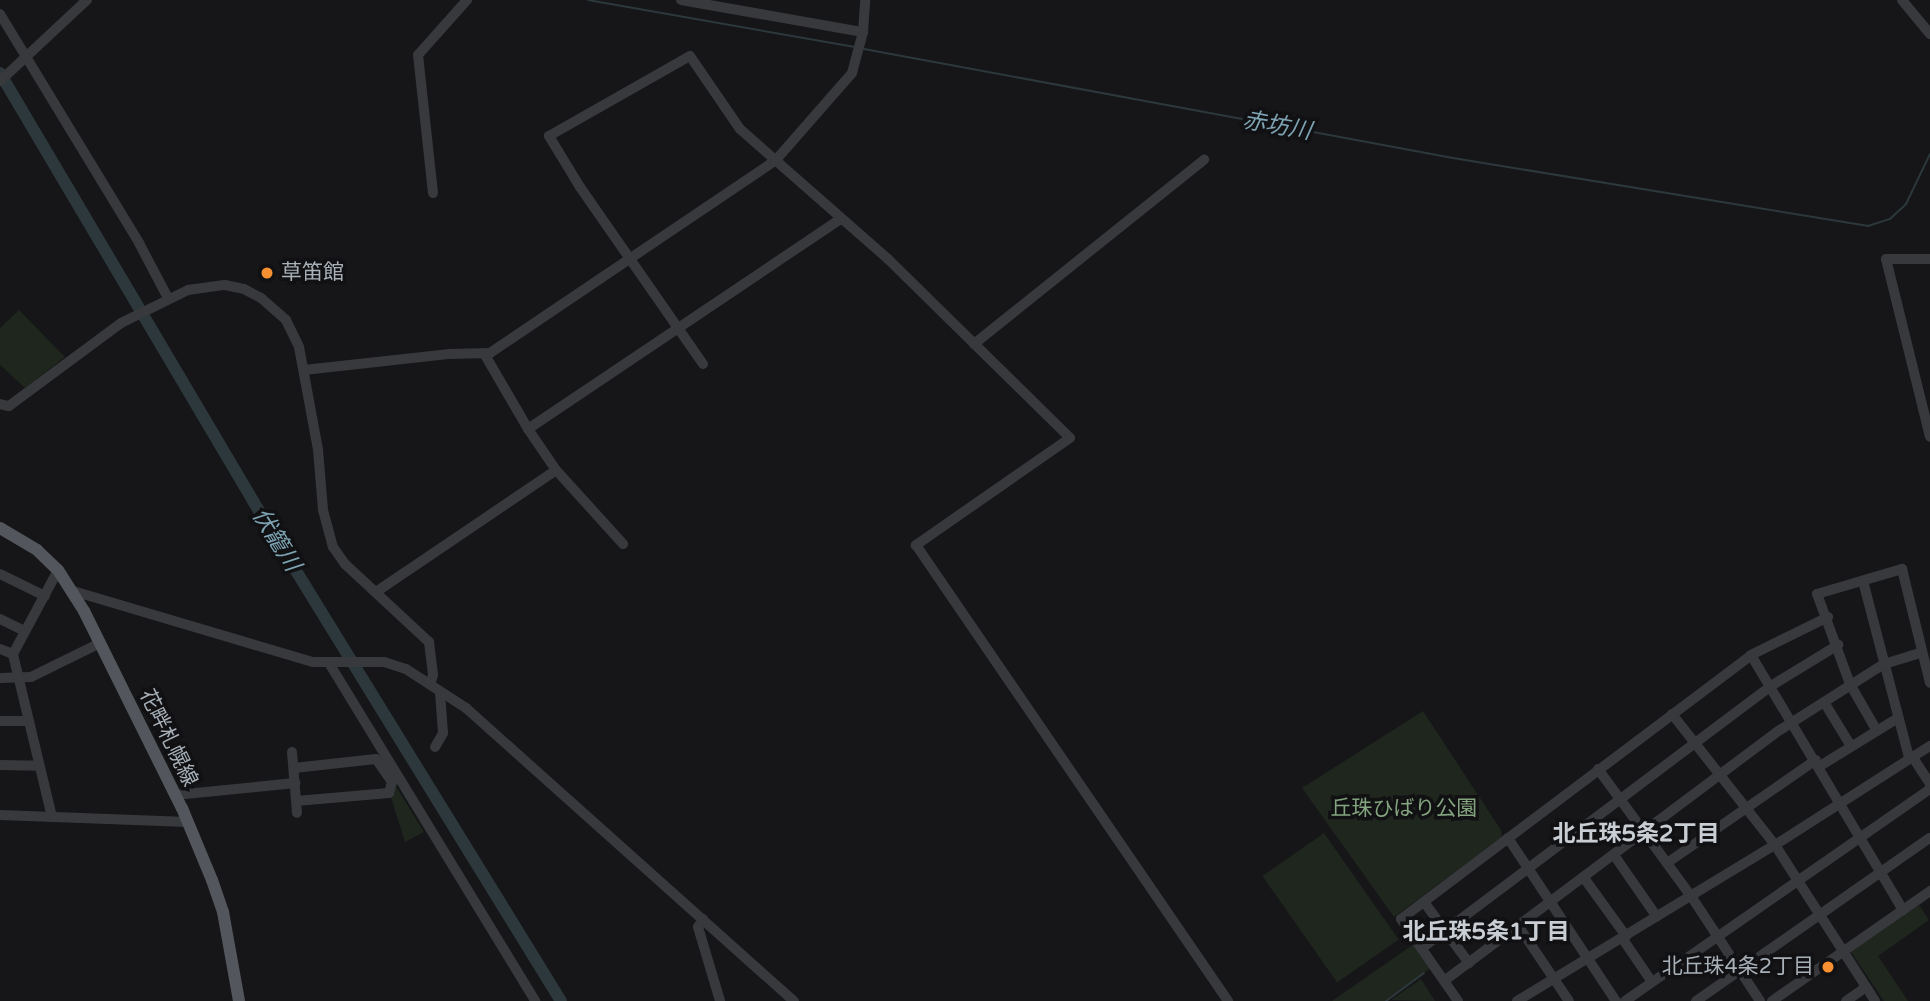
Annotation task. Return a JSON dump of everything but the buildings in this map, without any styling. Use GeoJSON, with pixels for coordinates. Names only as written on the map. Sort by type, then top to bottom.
{"type":"FeatureCollection","features":[{"type":"Feature","properties":{"kind":"main road","name":"花畔札幌線"},"geometry":{"type":"LineString","coordinates":[[0,528],[37,550],[58,570],[73,591],[100,643],[188,822],[223,912],[239,1001]]}},
{"type":"Feature","properties":{"kind":"street"},"geometry":{"type":"LineString","coordinates":[[0,80],[87,0]]}},
{"type":"Feature","properties":{"kind":"street"},"geometry":{"type":"LineString","coordinates":[[433,193],[418,55],[467,0]]}},
{"type":"Feature","properties":{"kind":"street"},"geometry":{"type":"LineString","coordinates":[[681,0],[862,35]]}},
{"type":"Feature","properties":{"kind":"street"},"geometry":{"type":"LineString","coordinates":[[304,370],[450,354],[485,355],[775,161],[852,73],[862,35],[865,0]]}},
{"type":"Feature","properties":{"kind":"street"},"geometry":{"type":"LineString","coordinates":[[1902,0],[1930,34]]}},
{"type":"Feature","properties":{"kind":"street"},"geometry":{"type":"LineString","coordinates":[[0,14],[23,59],[139,243],[165,301]]}},
{"type":"Feature","properties":{"kind":"street"},"geometry":{"type":"LineString","coordinates":[[703,363],[580,187],[549,136],[690,56],[740,129],[888,259],[1070,438],[916,545],[1228,1001]]}},
{"type":"Feature","properties":{"kind":"street"},"geometry":{"type":"LineString","coordinates":[[974,344],[1204,160]]}},
{"type":"Feature","properties":{"kind":"street"},"geometry":{"type":"LineString","coordinates":[[528,429],[841,219]]}},
{"type":"Feature","properties":{"kind":"street"},"geometry":{"type":"LineString","coordinates":[[1930,259],[1886,259],[1930,437]]}},
{"type":"Feature","properties":{"kind":"street"},"geometry":{"type":"LineString","coordinates":[[0,404],[9,406],[89,344],[126,320],[165,301],[213,285],[252,293],[276,309],[286,320],[299,347],[318,450],[327,531],[345,564],[429,642],[433,676],[430,685]]}},
{"type":"Feature","properties":{"kind":"street"},"geometry":{"type":"LineString","coordinates":[[485,355],[528,429],[556,470],[623,544]]}},
{"type":"Feature","properties":{"kind":"street"},"geometry":{"type":"LineString","coordinates":[[376,592],[556,470]]}},
{"type":"Feature","properties":{"kind":"street"},"geometry":{"type":"LineString","coordinates":[[1877,731],[1850,684],[1828,617],[1817,594],[1902,569],[1930,683]]}},
{"type":"Feature","properties":{"kind":"street"},"geometry":{"type":"LineString","coordinates":[[52,817],[13,654],[58,570]]}},
{"type":"Feature","properties":{"kind":"street"},"geometry":{"type":"LineString","coordinates":[[0,574],[45,596]]}},
{"type":"Feature","properties":{"kind":"street"},"geometry":{"type":"LineString","coordinates":[[1625,1001],[1930,786],[1910,757],[1863,581]]}},
{"type":"Feature","properties":{"kind":"street"},"geometry":{"type":"LineString","coordinates":[[73,591],[313,662],[392,663],[466,708],[794,1001]]}},
{"type":"Feature","properties":{"kind":"street"},"geometry":{"type":"LineString","coordinates":[[1458,1001],[1401,919],[1751,655],[1828,617]]}},
{"type":"Feature","properties":{"kind":"street"},"geometry":{"type":"LineString","coordinates":[[0,619],[25,631]]}},
{"type":"Feature","properties":{"kind":"street"},"geometry":{"type":"LineString","coordinates":[[0,678],[31,677],[100,643]]}},
{"type":"Feature","properties":{"kind":"street"},"geometry":{"type":"LineString","coordinates":[[1422,948],[1696,745],[1771,686],[1838,645]]}},
{"type":"Feature","properties":{"kind":"street"},"geometry":{"type":"LineString","coordinates":[[0,649],[13,654]]}},
{"type":"Feature","properties":{"kind":"street"},"geometry":{"type":"LineString","coordinates":[[1444,981],[1793,722],[1884,664],[1921,653]]}},
{"type":"Feature","properties":{"kind":"street"},"geometry":{"type":"LineString","coordinates":[[1751,655],[1903,909]]}},
{"type":"Feature","properties":{"kind":"street"},"geometry":{"type":"LineString","coordinates":[[332,663],[535,1001]]}},
{"type":"Feature","properties":{"kind":"street"},"geometry":{"type":"LineString","coordinates":[[435,747],[443,733],[440,692]]}},
{"type":"Feature","properties":{"kind":"street"},"geometry":{"type":"LineString","coordinates":[[1824,702],[1852,746]]}},
{"type":"Feature","properties":{"kind":"street"},"geometry":{"type":"LineString","coordinates":[[1672,713],[1775,845],[1875,1001]]}},
{"type":"Feature","properties":{"kind":"street"},"geometry":{"type":"LineString","coordinates":[[1667,863],[1818,763],[1898,718]]}},
{"type":"Feature","properties":{"kind":"street"},"geometry":{"type":"LineString","coordinates":[[0,720],[29,721]]}},
{"type":"Feature","properties":{"kind":"street"},"geometry":{"type":"LineString","coordinates":[[1520,1000],[1775,845],[1929,744]]}},
{"type":"Feature","properties":{"kind":"street"},"geometry":{"type":"LineString","coordinates":[[292,751],[297,813]]}},
{"type":"Feature","properties":{"kind":"street"},"geometry":{"type":"LineString","coordinates":[[294,768],[376,759],[392,782],[389,793],[296,801]]}},
{"type":"Feature","properties":{"kind":"street"},"geometry":{"type":"LineString","coordinates":[[0,765],[40,766]]}},
{"type":"Feature","properties":{"kind":"street"},"geometry":{"type":"LineString","coordinates":[[1598,769],[1691,896],[1760,1001]]}},
{"type":"Feature","properties":{"kind":"street"},"geometry":{"type":"LineString","coordinates":[[175,795],[295,783]]}},
{"type":"Feature","properties":{"kind":"street"},"geometry":{"type":"LineString","coordinates":[[0,815],[188,822]]}},
{"type":"Feature","properties":{"kind":"street"},"geometry":{"type":"LineString","coordinates":[[1508,838],[1616,1001]]}},
{"type":"Feature","properties":{"kind":"street"},"geometry":{"type":"LineString","coordinates":[[1696,1001],[1930,838]]}},
{"type":"Feature","properties":{"kind":"street"},"geometry":{"type":"LineString","coordinates":[[1614,855],[1657,917]]}},
{"type":"Feature","properties":{"kind":"street"},"geometry":{"type":"LineString","coordinates":[[1584,878],[1652,982]]}},
{"type":"Feature","properties":{"kind":"street"},"geometry":{"type":"LineString","coordinates":[[1772,1001],[1903,909],[1929,894]]}},
{"type":"Feature","properties":{"kind":"street"},"geometry":{"type":"LineString","coordinates":[[1424,902],[1469,963]]}},
{"type":"Feature","properties":{"kind":"street"},"geometry":{"type":"LineString","coordinates":[[703,919],[698,927],[720,1001]]}},
{"type":"Feature","properties":{"kind":"street"},"geometry":{"type":"LineString","coordinates":[[1519,927],[1569,1001]]}},
{"type":"Feature","properties":{"kind":"street"},"geometry":{"type":"LineString","coordinates":[[1846,1001],[1866,987]]}},
{"type":"Feature","properties":{"kind":"green space"},"geometry":{"type":"Polygon","coordinates":[[[19,310],[65,357],[25,388],[0,365],[0,328],[19,310]]]}},
{"type":"Feature","properties":{"kind":"green space","name":"丘珠ひばり公園"},"geometry":{"type":"Polygon","coordinates":[[[1423,711],[1501,830],[1502,837],[1394,917],[1302,788],[1423,711]]]}},
{"type":"Feature","properties":{"kind":"green space"},"geometry":{"type":"Polygon","coordinates":[[[394,783],[424,832],[405,842],[391,798],[394,783]]]}},
{"type":"Feature","properties":{"kind":"green space"},"geometry":{"type":"Polygon","coordinates":[[[1324,833],[1399,939],[1337,983],[1263,876],[1324,833]]]}},
{"type":"Feature","properties":{"kind":"green space"},"geometry":{"type":"Polygon","coordinates":[[[1919,905],[1929,920],[1878,956],[1908,1001],[1884,1001],[1851,952],[1919,905]]]}},
{"type":"Feature","properties":{"kind":"green space"},"geometry":{"type":"Polygon","coordinates":[[[1414,944],[1431,968],[1385,1001],[1332,1001],[1414,944]]]}},
{"type":"Feature","properties":{"kind":"green space"},"geometry":{"type":"Polygon","coordinates":[[[1421,979],[1435,1001],[1391,1000],[1421,979]]]}},
{"type":"Feature","properties":{"kind":"waterway","name":"赤坊川"},"geometry":{"type":"LineString","coordinates":[[588,0],[855,47]]}},
{"type":"Feature","properties":{"kind":"waterway","name":"赤坊川"},"geometry":{"type":"LineString","coordinates":[[864,49],[1453,158],[1868,226],[1890,219],[1906,204],[1930,154]]}},
{"type":"Feature","properties":{"kind":"waterway","name":"伏籠川"},"geometry":{"type":"LineString","coordinates":[[0,73],[253,501],[561,1001]]}},
{"type":"Feature","properties":{"kind":"waterway"},"geometry":{"type":"LineString","coordinates":[[1386,1001],[1424,973]]}},
{"type":"Feature","properties":{"kind":"place","name":"草笛館"},"geometry":{"type":"Point","coordinates":[267,273]}},
{"type":"Feature","properties":{"kind":"place","name":"北丘珠4条2丁目"},"geometry":{"type":"Point","coordinates":[1828,967]}},
{"type":"Feature","properties":{"kind":"district","name":"北丘珠5条2丁目"},"geometry":{"type":"Point","coordinates":[1636,834]}},
{"type":"Feature","properties":{"kind":"district","name":"北丘珠5条1丁目"},"geometry":{"type":"Point","coordinates":[1486,932]}}]}
